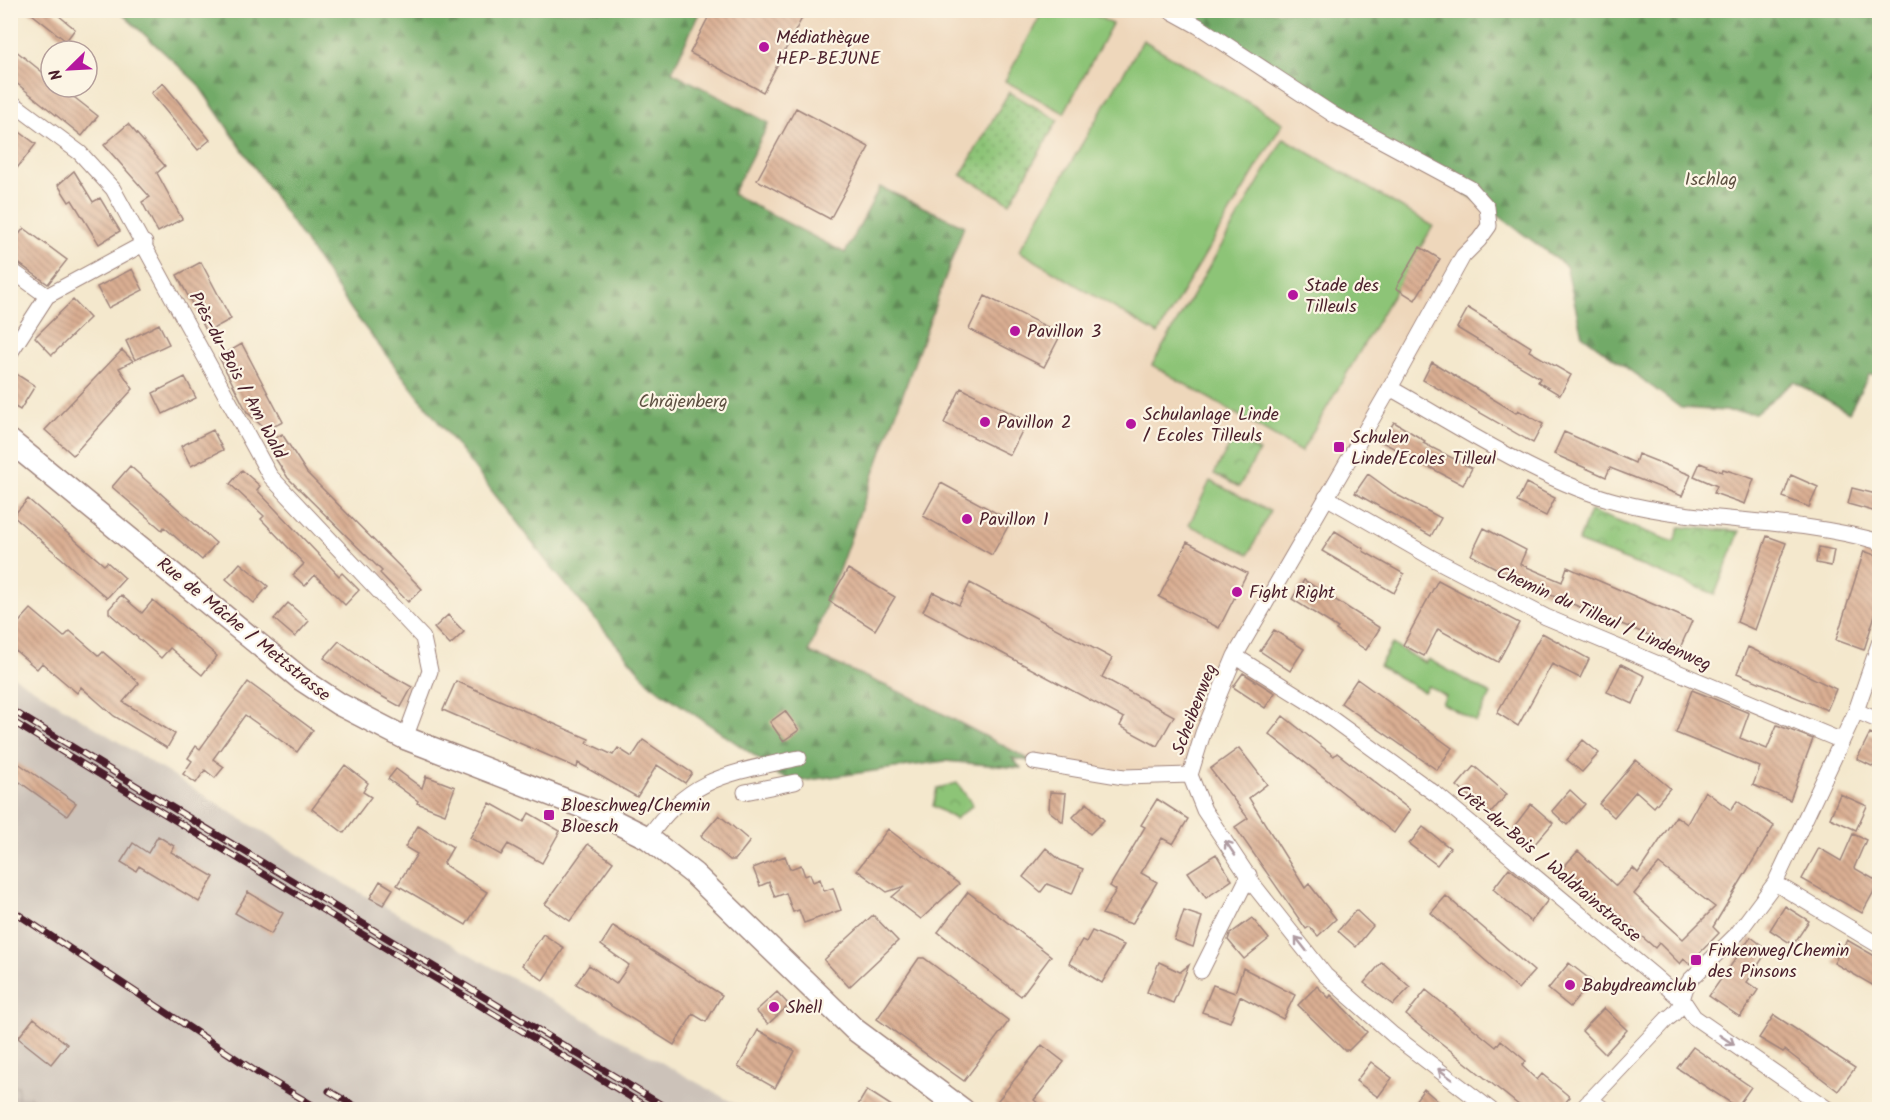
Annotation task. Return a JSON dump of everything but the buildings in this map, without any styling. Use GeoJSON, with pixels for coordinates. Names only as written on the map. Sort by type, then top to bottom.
{"type":"FeatureCollection","features":[{"type":"Feature","properties":{"kind":"main road","name":"Rue de Mâche / Mettstrasse"},"geometry":{"type":"LineString","coordinates":[[10,441],[45,467],[301,679],[339,704],[405,738],[598,813],[648,838],[694,874],[854,1029],[963,1110]]}},
{"type":"Feature","properties":{"kind":"street","name":"Scheibenweg"},"geometry":{"type":"LineString","coordinates":[[1169,10],[1198,26],[1334,115],[1470,188],[1487,207],[1489,226],[1463,256],[1390,388],[1235,656],[1203,733],[1190,776]]}},
{"type":"Feature","properties":{"kind":"street","name":"Près-du-Bois / Am Wald"},"geometry":{"type":"LineString","coordinates":[[10,100],[81,153],[113,189],[145,243],[270,476],[423,638],[430,671],[405,738]]}},
{"type":"Feature","properties":{"kind":"street"},"geometry":{"type":"LineString","coordinates":[[10,353],[47,296],[145,243]]}},
{"type":"Feature","properties":{"kind":"street"},"geometry":{"type":"LineString","coordinates":[[10,269],[47,296]]}},
{"type":"Feature","properties":{"kind":"street"},"geometry":{"type":"LineString","coordinates":[[1390,388],[1542,472],[1617,501],[1691,516],[1810,526],[1880,542]]}},
{"type":"Feature","properties":{"kind":"street","name":"Chemin du Tilleul / Lindenweg"},"geometry":{"type":"LineString","coordinates":[[1326,497],[1434,559],[1546,617],[1842,741]]}},
{"type":"Feature","properties":{"kind":"street"},"geometry":{"type":"LineString","coordinates":[[1605,1110],[1585,1105],[1684,1002],[1685,987],[1690,980],[1737,934],[1775,882],[1856,711],[1880,641]]}},
{"type":"Feature","properties":{"kind":"street","name":"Crêt-du-Bois / Waldrainstrasse"},"geometry":{"type":"LineString","coordinates":[[1235,656],[1310,703],[1437,795],[1684,1002],[1694,1017],[1829,1110]]}},
{"type":"Feature","properties":{"kind":"street"},"geometry":{"type":"LineString","coordinates":[[1856,711],[1880,721]]}},
{"type":"Feature","properties":{"kind":"street"},"geometry":{"type":"LineString","coordinates":[[648,838],[665,812],[706,783],[726,774],[799,758]]}},
{"type":"Feature","properties":{"kind":"street"},"geometry":{"type":"LineString","coordinates":[[1034,762],[1124,777],[1190,776],[1204,810],[1249,875],[1325,975],[1393,1035],[1491,1110]]}},
{"type":"Feature","properties":{"kind":"street"},"geometry":{"type":"LineString","coordinates":[[745,792],[795,782]]}},
{"type":"Feature","properties":{"kind":"street"},"geometry":{"type":"LineString","coordinates":[[1201,971],[1249,875]]}},
{"type":"Feature","properties":{"kind":"street"},"geometry":{"type":"LineString","coordinates":[[1775,882],[1880,946]]}},
{"type":"Feature","properties":{"kind":"shaded area","name":"Schulanlage Linde / Ecoles Tilleuls"},"geometry":{"type":"Polygon","coordinates":[[[700,11],[1169,11],[1470,188],[1489,226],[1235,656],[1190,775],[1038,764],[909,696],[809,653],[825,614],[845,253],[732,194],[769,123],[672,72],[700,11]]]}},
{"type":"Feature","properties":{"kind":"shaded area"},"geometry":{"type":"Polygon","coordinates":[[[10,674],[352,888],[744,1109],[49,1109],[11,1079],[10,674]]]}},
{"type":"Feature","properties":{"kind":"shaded area"},"geometry":{"type":"Polygon","coordinates":[[[11,1079],[49,1109],[11,1109],[11,1079]]]}},
{"type":"Feature","properties":{"kind":"green space","name":"Chräjenberg"},"geometry":{"type":"Polygon","coordinates":[[[119,11],[700,11],[672,72],[769,123],[732,194],[845,253],[880,187],[964,226],[809,652],[909,696],[1034,762],[1012,758],[1021,768],[945,761],[795,782],[770,772],[768,765],[650,684],[551,567],[353,312],[197,83],[119,11]]]}},
{"type":"Feature","properties":{"kind":"green space"},"geometry":{"type":"Polygon","coordinates":[[[1043,11],[1088,11],[1112,24],[1064,113],[1005,81],[1043,11]]]}},
{"type":"Feature","properties":{"kind":"green space","name":"Ischlag"},"geometry":{"type":"Polygon","coordinates":[[[1169,11],[1879,11],[1879,374],[1869,375],[1849,412],[1794,382],[1755,413],[1681,408],[1582,335],[1566,266],[1487,207],[1169,11]]]}},
{"type":"Feature","properties":{"kind":"green space"},"geometry":{"type":"Polygon","coordinates":[[[1143,40],[1283,123],[1158,334],[1019,251],[1143,40]]]}},
{"type":"Feature","properties":{"kind":"green space"},"geometry":{"type":"Polygon","coordinates":[[[1009,92],[1058,120],[1010,203],[961,175],[1009,92]]]}},
{"type":"Feature","properties":{"kind":"green space","name":"Stade des Tilleuls"},"geometry":{"type":"Polygon","coordinates":[[[1284,138],[1433,226],[1301,452],[1152,365],[1284,138]]]}},
{"type":"Feature","properties":{"kind":"green space"},"geometry":{"type":"Polygon","coordinates":[[[1234,437],[1259,451],[1239,487],[1214,474],[1234,437]]]}},
{"type":"Feature","properties":{"kind":"green space"},"geometry":{"type":"Polygon","coordinates":[[[1210,481],[1270,511],[1249,554],[1189,525],[1210,481]]]}},
{"type":"Feature","properties":{"kind":"green space"},"geometry":{"type":"Polygon","coordinates":[[[1590,511],[1674,542],[1680,527],[1740,531],[1715,594],[1578,542],[1590,511]]]}},
{"type":"Feature","properties":{"kind":"green space"},"geometry":{"type":"Polygon","coordinates":[[[1392,644],[1425,663],[1428,659],[1491,694],[1476,722],[1442,703],[1446,696],[1428,686],[1424,692],[1379,666],[1392,644]]]}},
{"type":"Feature","properties":{"kind":"green space"},"geometry":{"type":"Polygon","coordinates":[[[957,783],[973,805],[955,819],[933,806],[937,788],[957,783]]]}},
{"type":"Feature","properties":{"kind":"railway"},"geometry":{"type":"LineString","coordinates":[[10,709],[670,1110]]}},
{"type":"Feature","properties":{"kind":"railway"},"geometry":{"type":"LineString","coordinates":[[10,720],[652,1110]]}},
{"type":"Feature","properties":{"kind":"railway"},"geometry":{"type":"LineString","coordinates":[[10,909],[258,1073],[321,1110]]}},
{"type":"Feature","properties":{"kind":"railway"},"geometry":{"type":"LineString","coordinates":[[329,1091],[362,1110]]}},
{"type":"Feature","properties":{"kind":"place","name":"Médiathèque HEP-BEJUNE"},"geometry":{"type":"Point","coordinates":[764,47]}},
{"type":"Feature","properties":{"kind":"place","name":"Stade des Tilleuls"},"geometry":{"type":"Point","coordinates":[1293,295]}},
{"type":"Feature","properties":{"kind":"place","name":"Pavillon 3"},"geometry":{"type":"Point","coordinates":[1015,331]}},
{"type":"Feature","properties":{"kind":"place","name":"Pavillon 2"},"geometry":{"type":"Point","coordinates":[985,422]}},
{"type":"Feature","properties":{"kind":"place","name":"Schulanlage Linde / Ecoles Tilleuls"},"geometry":{"type":"Point","coordinates":[1131,424]}},
{"type":"Feature","properties":{"kind":"place","name":"Schulen Linde/Ecoles Tilleul"},"geometry":{"type":"Point","coordinates":[1339,447]}},
{"type":"Feature","properties":{"kind":"place","name":"Pavillon 1"},"geometry":{"type":"Point","coordinates":[967,519]}},
{"type":"Feature","properties":{"kind":"place","name":"Fight Right"},"geometry":{"type":"Point","coordinates":[1237,592]}},
{"type":"Feature","properties":{"kind":"place","name":"Bloeschweg/Chemin Bloesch"},"geometry":{"type":"Point","coordinates":[549,815]}},
{"type":"Feature","properties":{"kind":"place","name":"Finkenweg/Chemin des Pinsons"},"geometry":{"type":"Point","coordinates":[1696,960]}},
{"type":"Feature","properties":{"kind":"place","name":"Babydreamclub"},"geometry":{"type":"Point","coordinates":[1570,985]}},
{"type":"Feature","properties":{"kind":"place","name":"Shell"},"geometry":{"type":"Point","coordinates":[774,1007]}}]}
